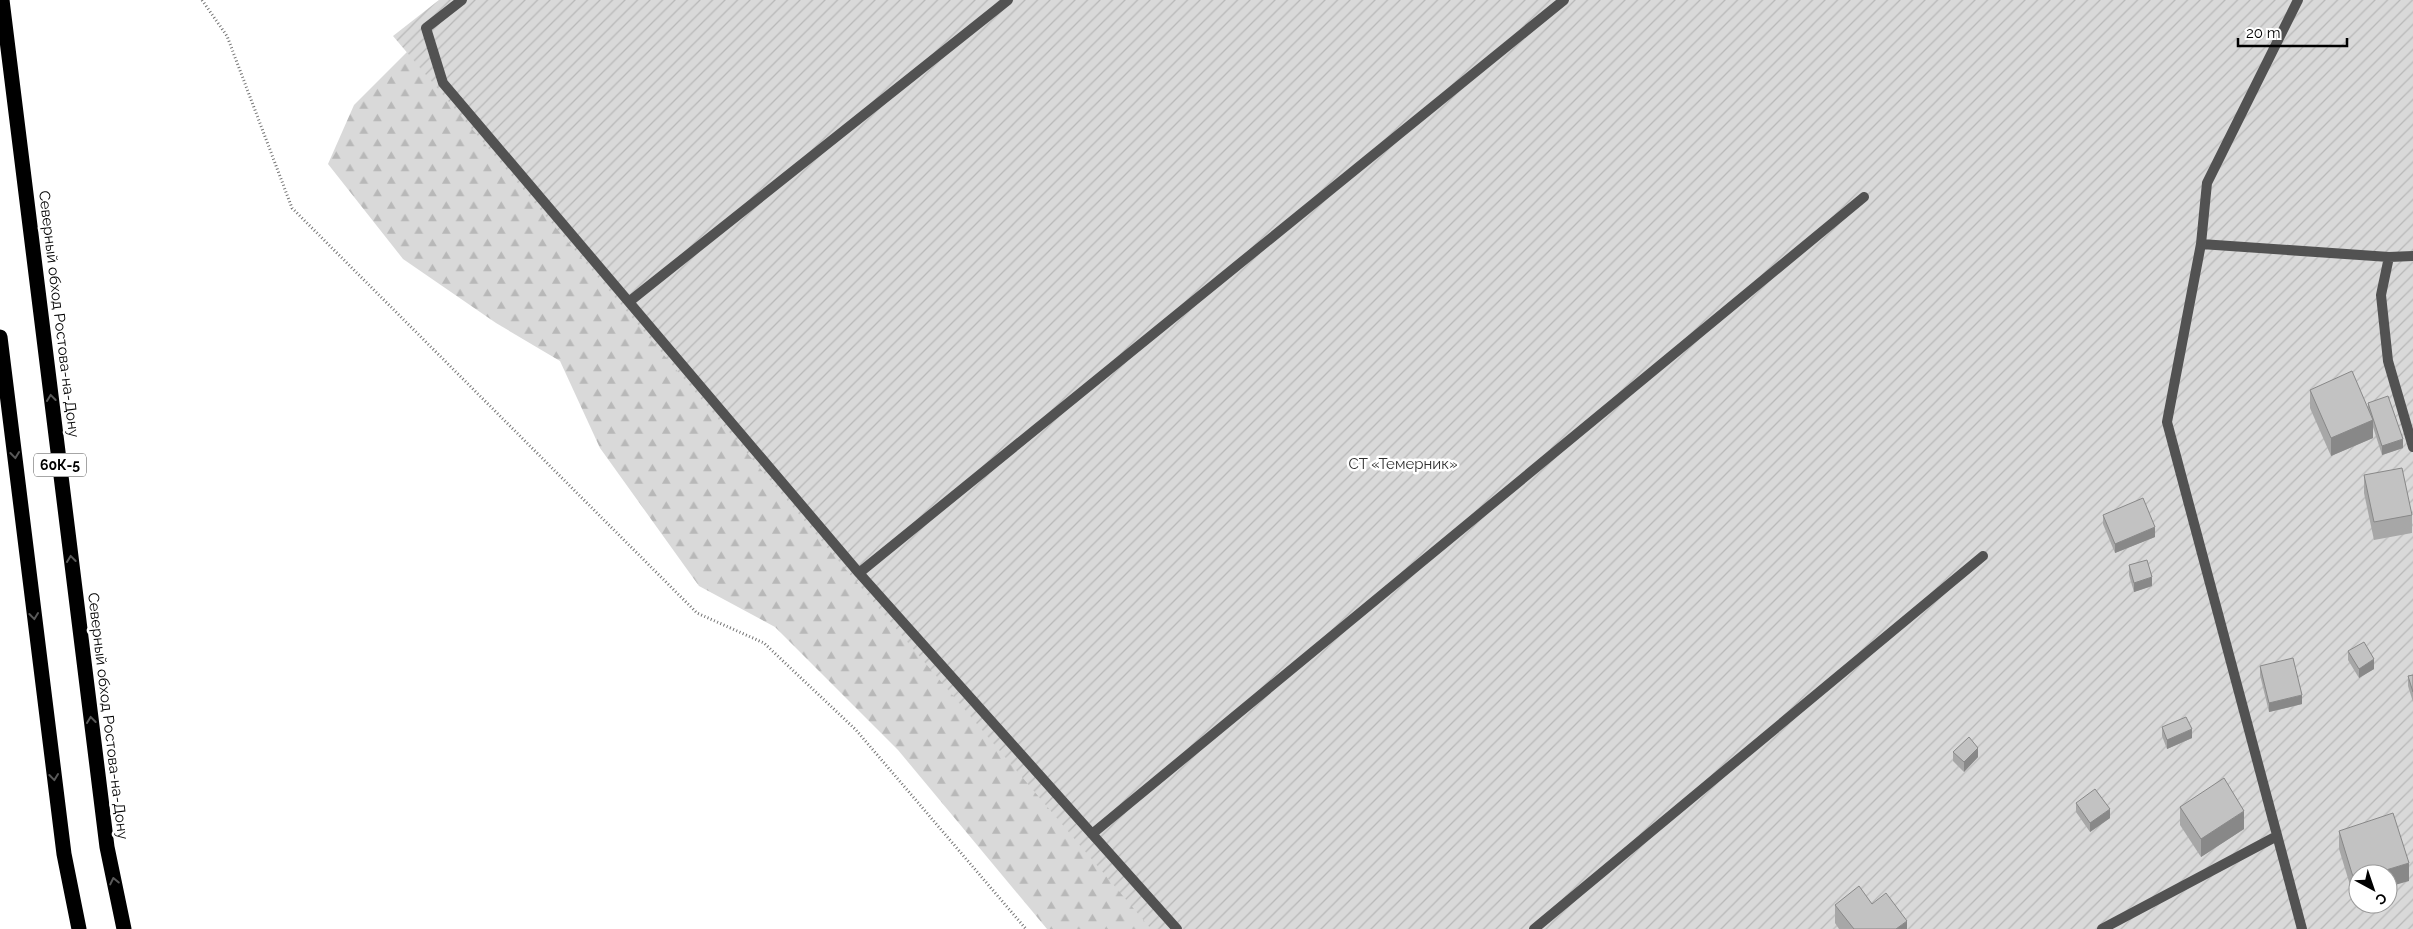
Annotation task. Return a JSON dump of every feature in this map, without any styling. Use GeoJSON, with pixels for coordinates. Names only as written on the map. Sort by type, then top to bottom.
{"type":"FeatureCollection","features":[{"type":"Feature","properties":{"kind":"highway","name":"Северный обход Ростова-на-Дону"},"geometry":{"type":"LineString","coordinates":[[2,0],[107,847],[124,929]]}},
{"type":"Feature","properties":{"kind":"highway","name":"60К-5"},"geometry":{"type":"LineString","coordinates":[[0,337],[64,854],[79,929]]}},
{"type":"Feature","properties":{"kind":"lane"},"geometry":{"type":"LineString","coordinates":[[462,0],[426,28],[443,83],[859,573],[1178,929]]}},
{"type":"Feature","properties":{"kind":"lane"},"geometry":{"type":"LineString","coordinates":[[630,301],[1008,0]]}},
{"type":"Feature","properties":{"kind":"lane"},"geometry":{"type":"LineString","coordinates":[[859,573],[1564,0]]}},
{"type":"Feature","properties":{"kind":"lane"},"geometry":{"type":"LineString","coordinates":[[2298,0],[2207,183],[2201,244],[2167,422],[2302,929]]}},
{"type":"Feature","properties":{"kind":"lane"},"geometry":{"type":"LineString","coordinates":[[1092,834],[1864,197]]}},
{"type":"Feature","properties":{"kind":"lane"},"geometry":{"type":"LineString","coordinates":[[2201,244],[2389,258],[2413,256]]}},
{"type":"Feature","properties":{"kind":"lane"},"geometry":{"type":"LineString","coordinates":[[2389,258],[2381,295],[2388,361],[2413,447]]}},
{"type":"Feature","properties":{"kind":"lane"},"geometry":{"type":"LineString","coordinates":[[1534,929],[1983,556]]}},
{"type":"Feature","properties":{"kind":"lane"},"geometry":{"type":"LineString","coordinates":[[2102,929],[2277,836]]}},
{"type":"Feature","properties":{"kind":"path"},"geometry":{"type":"LineString","coordinates":[[202,0],[227,36],[292,208],[697,613],[764,643],[856,730],[1026,929]]}},
{"type":"Feature","properties":{"kind":"green space","name":"СТ «Темерник»"},"geometry":{"type":"Polygon","coordinates":[[[439,0],[2413,0],[2413,929],[1151,929],[393,36],[439,0]]]}},
{"type":"Feature","properties":{"kind":"green space"},"geometry":{"type":"Polygon","coordinates":[[[411,48],[1159,929],[1047,929],[898,750],[775,627],[699,586],[600,448],[560,361],[496,323],[403,259],[328,164],[354,105],[411,48]]]}},
{"type":"Feature","properties":{"kind":"building"},"geometry":{"type":"Polygon","coordinates":[[[2352,371],[2373,420],[2331,438],[2310,390],[2352,371]]]}},
{"type":"Feature","properties":{"kind":"building"},"geometry":{"type":"Polygon","coordinates":[[[2388,396],[2403,439],[2382,446],[2368,403],[2388,396]]]}},
{"type":"Feature","properties":{"kind":"building"},"geometry":{"type":"Polygon","coordinates":[[[2402,468],[2412,515],[2374,522],[2364,475],[2402,468]]]}},
{"type":"Feature","properties":{"kind":"building"},"geometry":{"type":"Polygon","coordinates":[[[2143,498],[2155,527],[2115,544],[2103,515],[2143,498]]]}},
{"type":"Feature","properties":{"kind":"building"},"geometry":{"type":"Polygon","coordinates":[[[2147,560],[2152,577],[2134,583],[2129,565],[2147,560]]]}},
{"type":"Feature","properties":{"kind":"building"},"geometry":{"type":"Polygon","coordinates":[[[2364,642],[2374,659],[2359,669],[2348,651],[2364,642]]]}},
{"type":"Feature","properties":{"kind":"building"},"geometry":{"type":"Polygon","coordinates":[[[2293,658],[2302,695],[2269,703],[2260,666],[2293,658]]]}},
{"type":"Feature","properties":{"kind":"building"},"geometry":{"type":"Polygon","coordinates":[[[2413,675],[2413,692],[2408,676],[2413,675]]]}},
{"type":"Feature","properties":{"kind":"building"},"geometry":{"type":"Polygon","coordinates":[[[2186,717],[2192,729],[2167,740],[2162,727],[2186,717]]]}},
{"type":"Feature","properties":{"kind":"building"},"geometry":{"type":"Polygon","coordinates":[[[1969,737],[1978,748],[1964,762],[1953,752],[1969,737]]]}},
{"type":"Feature","properties":{"kind":"building"},"geometry":{"type":"Polygon","coordinates":[[[2224,778],[2244,811],[2201,839],[2180,807],[2224,778]]]}},
{"type":"Feature","properties":{"kind":"building"},"geometry":{"type":"Polygon","coordinates":[[[2095,789],[2110,809],[2090,823],[2076,803],[2095,789]]]}},
{"type":"Feature","properties":{"kind":"building"},"geometry":{"type":"Polygon","coordinates":[[[2393,813],[2409,863],[2398,866],[2398,864],[2349,864],[2339,831],[2393,813]]]}},
{"type":"Feature","properties":{"kind":"building"},"geometry":{"type":"Polygon","coordinates":[[[1859,886],[1872,904],[1886,893],[1907,921],[1896,929],[1854,929],[1835,905],[1859,886]]]}}]}
